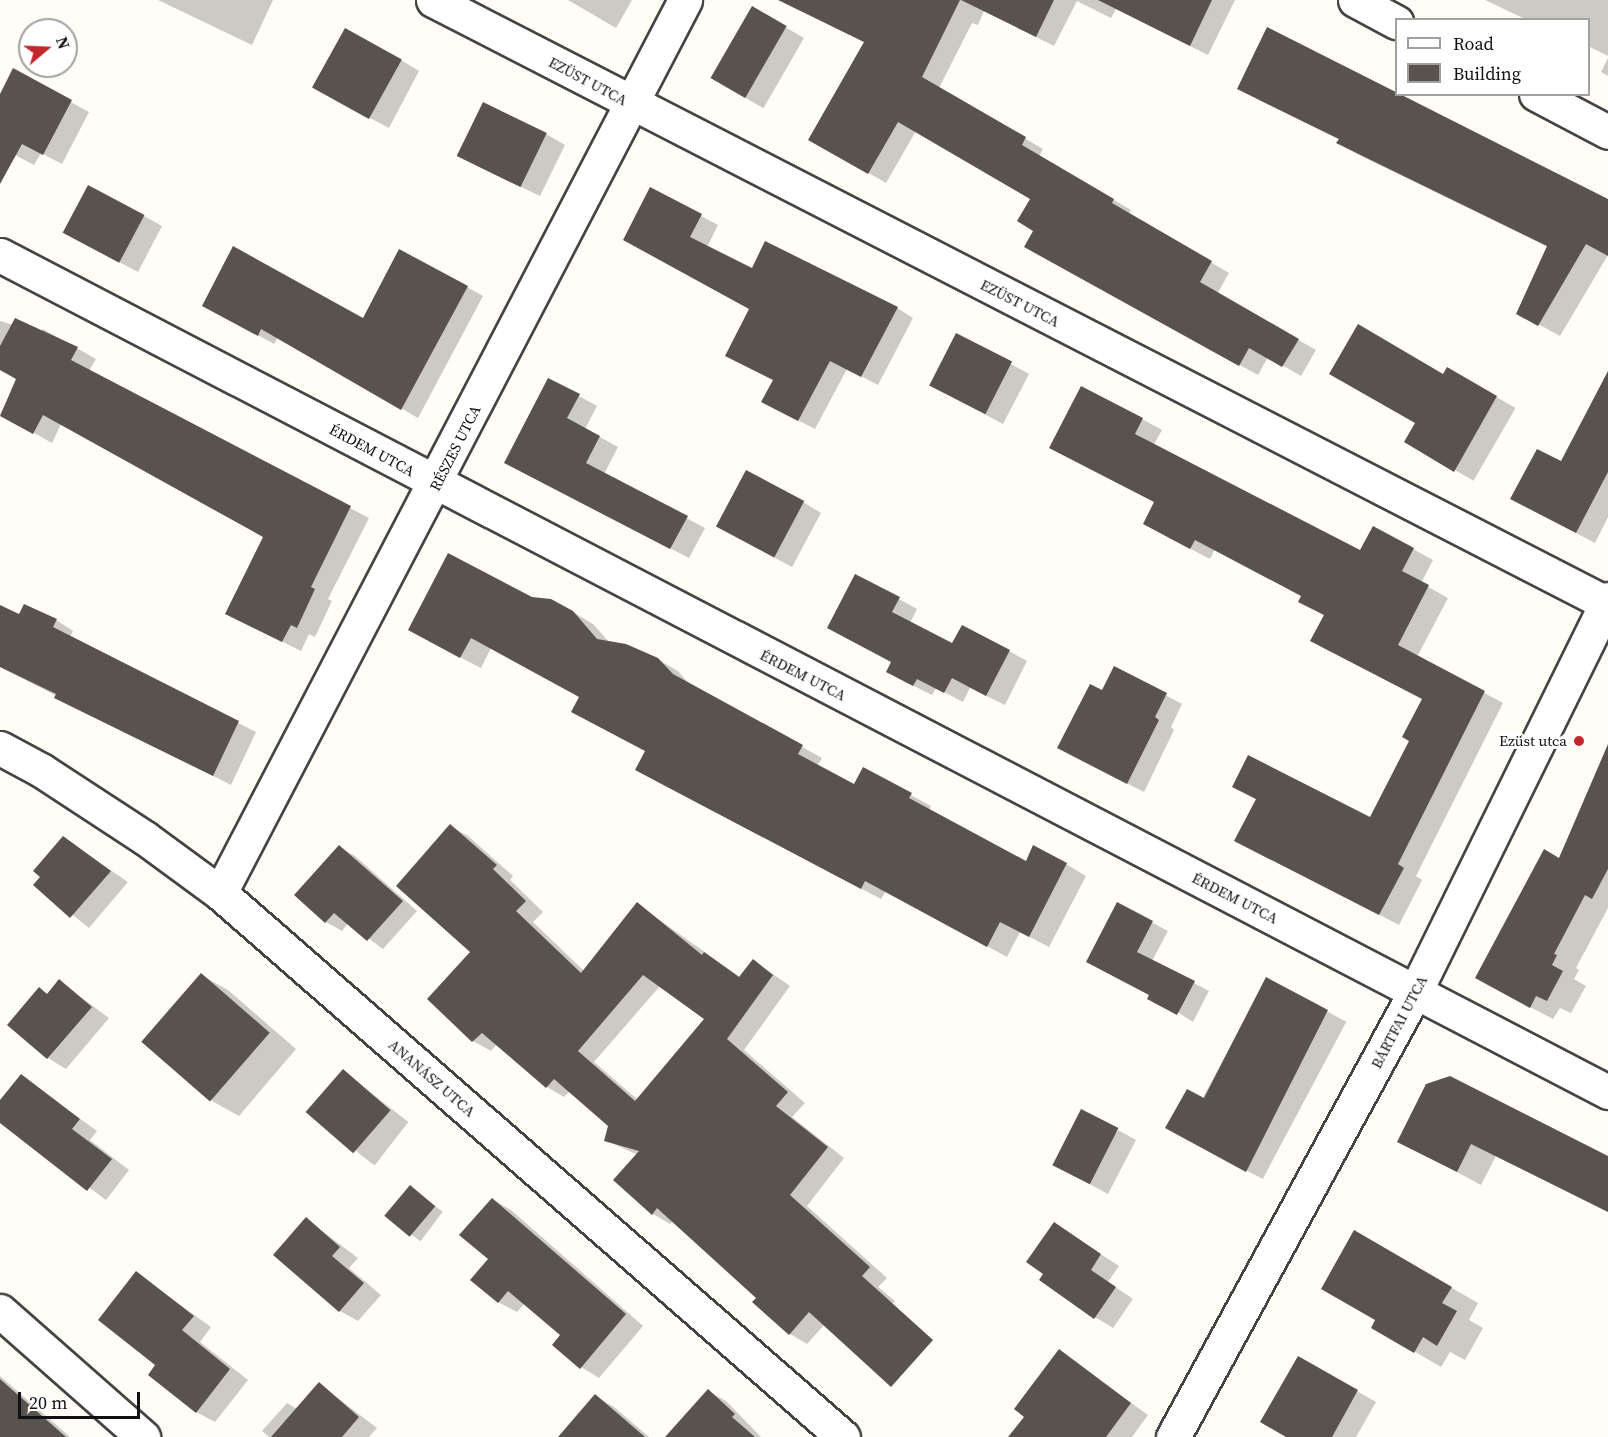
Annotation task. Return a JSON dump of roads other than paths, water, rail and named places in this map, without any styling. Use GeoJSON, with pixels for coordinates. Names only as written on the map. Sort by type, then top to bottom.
{"type":"FeatureCollection","features":[{"type":"Feature","properties":{"kind":"street","name":"EZÜST UTCA"},"geometry":{"type":"LineString","coordinates":[[433,0],[632,105],[1607,602]]}},
{"type":"Feature","properties":{"kind":"street","name":"RÉSZES UTCA"},"geometry":{"type":"LineString","coordinates":[[220,893],[436,484],[685,0]]}},
{"type":"Feature","properties":{"kind":"street"},"geometry":{"type":"LineString","coordinates":[[1355,0],[1395,21]]}},
{"type":"Feature","properties":{"kind":"street"},"geometry":{"type":"LineString","coordinates":[[1540,96],[1608,132]]}},
{"type":"Feature","properties":{"kind":"street","name":"ÉRDEM UTCA"},"geometry":{"type":"LineString","coordinates":[[0,255],[436,484],[1608,1092]]}},
{"type":"Feature","properties":{"kind":"street","name":"BÁRTFAI UTCA"},"geometry":{"type":"LineString","coordinates":[[1173,1437],[1415,992],[1607,602]]}},
{"type":"Feature","properties":{"kind":"street","name":"ANANÁSZ UTCA"},"geometry":{"type":"LineString","coordinates":[[0,748],[41,770],[145,838],[220,893],[843,1437]]}},
{"type":"Feature","properties":{"kind":"street"},"geometry":{"type":"LineString","coordinates":[[0,1311],[143,1437]]}},
{"type":"Feature","properties":{"kind":"place","name":"Ezüst utca"},"geometry":{"type":"Point","coordinates":[1579,741]}}]}
